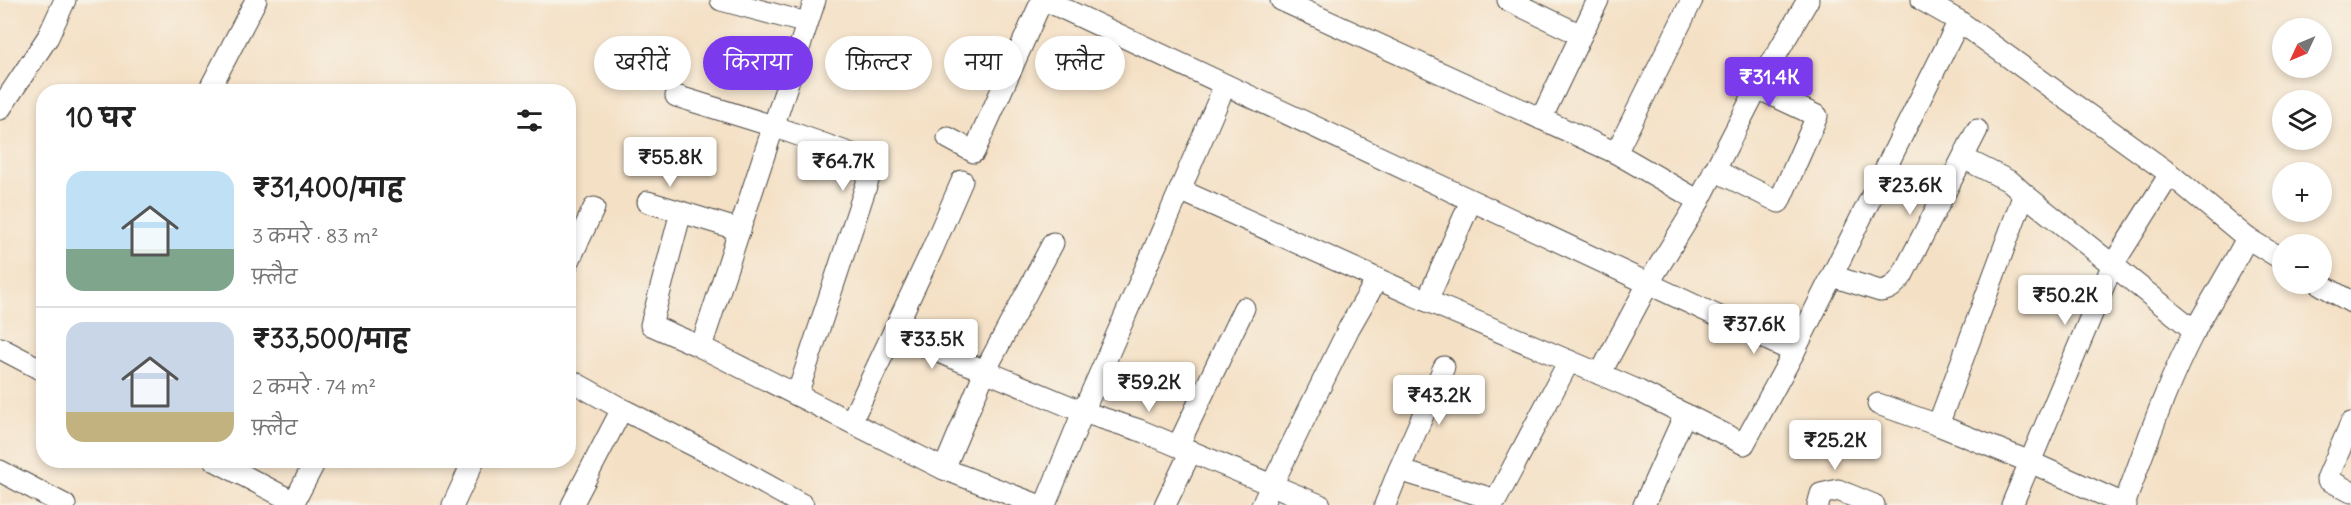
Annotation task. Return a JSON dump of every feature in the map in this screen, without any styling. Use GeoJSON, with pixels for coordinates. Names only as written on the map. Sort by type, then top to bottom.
{"type":"FeatureCollection","features":[{"type":"Feature","properties":{"kind":"street"},"geometry":{"type":"LineString","coordinates":[[0,109],[48,37],[65,0]]}},
{"type":"Feature","properties":{"kind":"street"},"geometry":{"type":"LineString","coordinates":[[212,84],[256,0]]}},
{"type":"Feature","properties":{"kind":"street"},"geometry":{"type":"LineString","coordinates":[[721,0],[807,23]]}},
{"type":"Feature","properties":{"kind":"street"},"geometry":{"type":"LineString","coordinates":[[701,347],[815,0]]}},
{"type":"Feature","properties":{"kind":"street"},"geometry":{"type":"LineString","coordinates":[[948,138],[974,152],[1043,0],[1794,352]]}},
{"type":"Feature","properties":{"kind":"street"},"geometry":{"type":"LineString","coordinates":[[1281,0],[1616,153],[1699,201]]}},
{"type":"Feature","properties":{"kind":"street"},"geometry":{"type":"LineString","coordinates":[[1508,0],[1581,35]]}},
{"type":"Feature","properties":{"kind":"street"},"geometry":{"type":"LineString","coordinates":[[1541,119],[1598,0]]}},
{"type":"Feature","properties":{"kind":"street"},"geometry":{"type":"LineString","coordinates":[[1616,153],[1692,0]]}},
{"type":"Feature","properties":{"kind":"street"},"geometry":{"type":"LineString","coordinates":[[1600,374],[1648,284],[1699,201],[1757,88],[1808,0]]}},
{"type":"Feature","properties":{"kind":"street"},"geometry":{"type":"LineString","coordinates":[[1922,0],[1959,21],[2170,174],[2247,238],[2272,253]]}},
{"type":"Feature","properties":{"kind":"street"},"geometry":{"type":"LineString","coordinates":[[1180,190],[1427,301],[1639,390],[1744,444],[1794,352],[1959,21]]}},
{"type":"Feature","properties":{"kind":"street"},"geometry":{"type":"LineString","coordinates":[[1045,505],[1083,412],[1226,85]]}},
{"type":"Feature","properties":{"kind":"street"},"geometry":{"type":"LineString","coordinates":[[1714,171],[1779,202],[1817,116],[1757,88]]}},
{"type":"Feature","properties":{"kind":"street"},"geometry":{"type":"LineString","coordinates":[[676,96],[773,126],[873,162],[797,395]]}},
{"type":"Feature","properties":{"kind":"street"},"geometry":{"type":"LineString","coordinates":[[1832,276],[1880,291],[1894,286],[1902,276],[1977,130]]}},
{"type":"Feature","properties":{"kind":"street"},"geometry":{"type":"LineString","coordinates":[[1962,158],[2011,182],[2195,331]]}},
{"type":"Feature","properties":{"kind":"street"},"geometry":{"type":"LineString","coordinates":[[2012,505],[2112,266],[2170,174]]}},
{"type":"Feature","properties":{"kind":"street"},"geometry":{"type":"LineString","coordinates":[[851,422],[962,182]]}},
{"type":"Feature","properties":{"kind":"street"},"geometry":{"type":"LineString","coordinates":[[1938,425],[2024,194]]}},
{"type":"Feature","properties":{"kind":"street"},"geometry":{"type":"LineString","coordinates":[[1427,301],[1471,201]]}},
{"type":"Feature","properties":{"kind":"street"},"geometry":{"type":"LineString","coordinates":[[648,202],[740,230]]}},
{"type":"Feature","properties":{"kind":"street"},"geometry":{"type":"LineString","coordinates":[[576,246],[594,208]]}},
{"type":"Feature","properties":{"kind":"street"},"geometry":{"type":"LineString","coordinates":[[681,212],[651,325],[701,347],[944,469],[1038,505]]}},
{"type":"Feature","properties":{"kind":"street"},"geometry":{"type":"LineString","coordinates":[[1878,404],[2030,462],[2124,505],[2165,396],[2195,331],[2247,238]]}},
{"type":"Feature","properties":{"kind":"street"},"geometry":{"type":"LineString","coordinates":[[944,469],[985,371],[1053,243]]}},
{"type":"Feature","properties":{"kind":"street"},"geometry":{"type":"LineString","coordinates":[[1262,505],[1349,328],[1377,279]]}},
{"type":"Feature","properties":{"kind":"street"},"geometry":{"type":"LineString","coordinates":[[2332,291],[2351,302]]}},
{"type":"Feature","properties":{"kind":"street"},"geometry":{"type":"LineString","coordinates":[[1165,505],[1184,449],[1244,308]]}},
{"type":"Feature","properties":{"kind":"street"},"geometry":{"type":"LineString","coordinates":[[893,333],[1083,412],[1140,430],[1320,505]]}},
{"type":"Feature","properties":{"kind":"street"},"geometry":{"type":"LineString","coordinates":[[0,348],[36,367]]}},
{"type":"Feature","properties":{"kind":"street"},"geometry":{"type":"LineString","coordinates":[[1400,470],[1502,502],[1569,361]]}},
{"type":"Feature","properties":{"kind":"street"},"geometry":{"type":"LineString","coordinates":[[1384,505],[1444,367]]}},
{"type":"Feature","properties":{"kind":"street"},"geometry":{"type":"LineString","coordinates":[[576,384],[803,505]]}},
{"type":"Feature","properties":{"kind":"street"},"geometry":{"type":"LineString","coordinates":[[572,505],[622,409]]}},
{"type":"Feature","properties":{"kind":"street"},"geometry":{"type":"LineString","coordinates":[[1644,505],[1685,414]]}},
{"type":"Feature","properties":{"kind":"street"},"geometry":{"type":"LineString","coordinates":[[2351,423],[2327,479],[2351,492]]}},
{"type":"Feature","properties":{"kind":"street"},"geometry":{"type":"LineString","coordinates":[[229,468],[295,504],[312,468]]}},
{"type":"Feature","properties":{"kind":"street"},"geometry":{"type":"LineString","coordinates":[[453,505],[470,468]]}},
{"type":"Feature","properties":{"kind":"street"},"geometry":{"type":"LineString","coordinates":[[0,471],[65,505]]}},
{"type":"Feature","properties":{"kind":"street"},"geometry":{"type":"LineString","coordinates":[[1818,505],[1821,494],[1838,490],[1874,505]]}}]}
